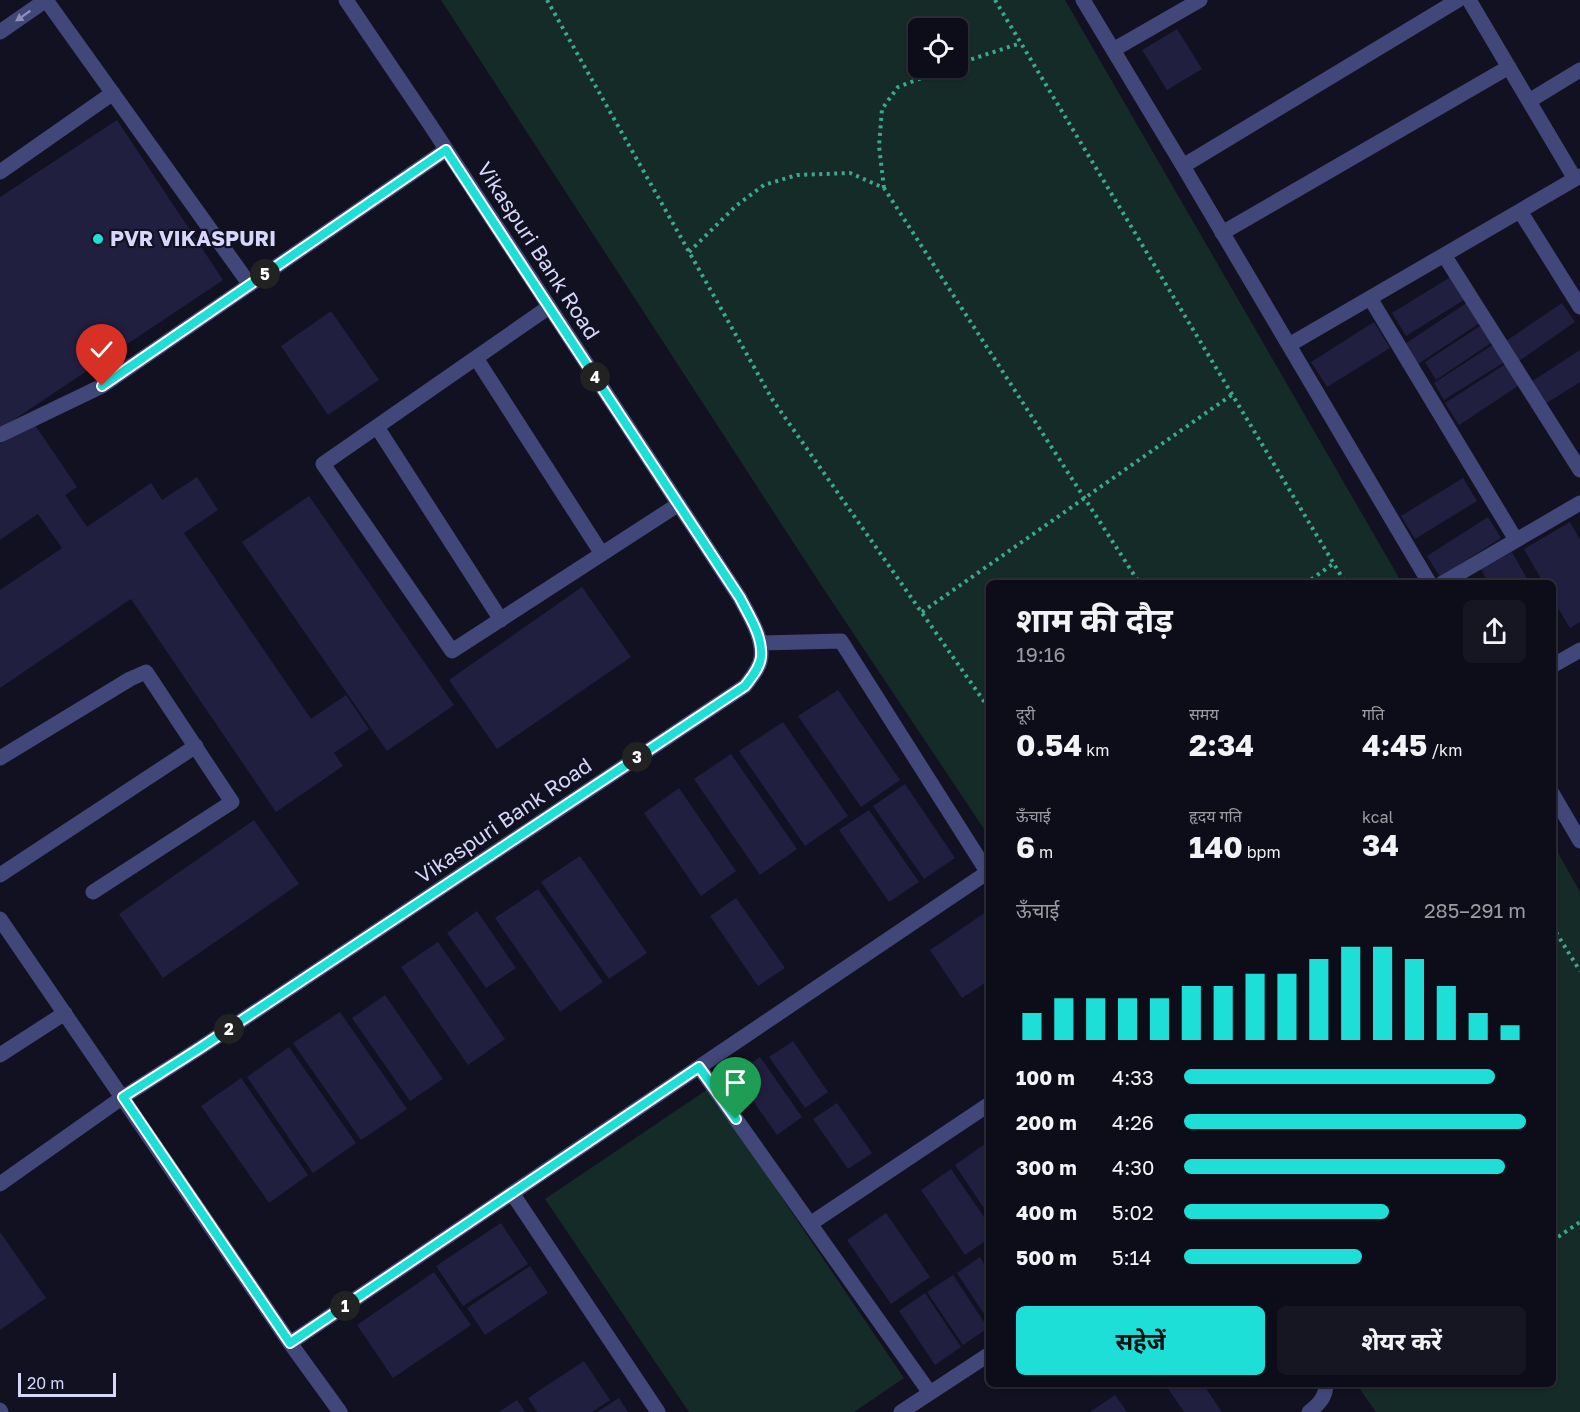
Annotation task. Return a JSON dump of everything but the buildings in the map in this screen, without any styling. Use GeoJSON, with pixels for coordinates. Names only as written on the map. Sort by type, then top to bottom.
{"type":"FeatureCollection","features":[{"type":"Feature","properties":{"kind":"street"},"geometry":{"type":"LineString","coordinates":[[0,32],[46,0],[250,285]]}},
{"type":"Feature","properties":{"kind":"street","name":"Vikaspuri Bank Road"},"geometry":{"type":"LineString","coordinates":[[0,1184],[123,1097],[745,686],[755,673],[762,658],[759,638],[740,598],[346,0]]}},
{"type":"Feature","properties":{"kind":"street"},"geometry":{"type":"LineString","coordinates":[[1083,0],[1428,580]]}},
{"type":"Feature","properties":{"kind":"street"},"geometry":{"type":"LineString","coordinates":[[1113,50],[1200,0]]}},
{"type":"Feature","properties":{"kind":"street"},"geometry":{"type":"LineString","coordinates":[[1183,166],[1458,0]]}},
{"type":"Feature","properties":{"kind":"street"},"geometry":{"type":"LineString","coordinates":[[1289,345],[1578,178],[1469,0]]}},
{"type":"Feature","properties":{"kind":"street"},"geometry":{"type":"LineString","coordinates":[[1222,233],[1509,67]]}},
{"type":"Feature","properties":{"kind":"street"},"geometry":{"type":"LineString","coordinates":[[1529,101],[1580,70]]}},
{"type":"Feature","properties":{"kind":"street"},"geometry":{"type":"LineString","coordinates":[[0,172],[112,93]]}},
{"type":"Feature","properties":{"kind":"street"},"geometry":{"type":"LineString","coordinates":[[0,435],[102,386],[446,150]]}},
{"type":"Feature","properties":{"kind":"street"},"geometry":{"type":"LineString","coordinates":[[1520,211],[1580,307]]}},
{"type":"Feature","properties":{"kind":"street"},"geometry":{"type":"LineString","coordinates":[[1444,255],[1580,470]]}},
{"type":"Feature","properties":{"kind":"street"},"geometry":{"type":"LineString","coordinates":[[1370,298],[1516,540]]}},
{"type":"Feature","properties":{"kind":"street"},"geometry":{"type":"LineString","coordinates":[[549,307],[323,464],[452,651],[678,504]]}},
{"type":"Feature","properties":{"kind":"street"},"geometry":{"type":"LineString","coordinates":[[476,358],[602,554]]}},
{"type":"Feature","properties":{"kind":"street"},"geometry":{"type":"LineString","coordinates":[[377,427],[501,620]]}},
{"type":"Feature","properties":{"kind":"street"},"geometry":{"type":"LineString","coordinates":[[1448,580],[1580,503]]}},
{"type":"Feature","properties":{"kind":"street"},"geometry":{"type":"LineString","coordinates":[[760,643],[841,641],[986,869]]}},
{"type":"Feature","properties":{"kind":"street"},"geometry":{"type":"LineString","coordinates":[[1556,664],[1580,650]]}},
{"type":"Feature","properties":{"kind":"street"},"geometry":{"type":"LineString","coordinates":[[0,758],[130,679],[146,672],[232,802],[93,892]]}},
{"type":"Feature","properties":{"kind":"street"},"geometry":{"type":"LineString","coordinates":[[0,875],[195,746]]}},
{"type":"Feature","properties":{"kind":"street"},"geometry":{"type":"LineString","coordinates":[[1556,800],[1580,841]]}},
{"type":"Feature","properties":{"kind":"street"},"geometry":{"type":"LineString","coordinates":[[290,1343],[986,873]]}},
{"type":"Feature","properties":{"kind":"street"},"geometry":{"type":"LineString","coordinates":[[0,919],[290,1343],[340,1412]]}},
{"type":"Feature","properties":{"kind":"street"},"geometry":{"type":"LineString","coordinates":[[0,1055],[65,1013]]}},
{"type":"Feature","properties":{"kind":"street"},"geometry":{"type":"LineString","coordinates":[[699,1067],[930,1393]]}},
{"type":"Feature","properties":{"kind":"street"},"geometry":{"type":"LineString","coordinates":[[810,1224],[986,1106]]}},
{"type":"Feature","properties":{"kind":"street"},"geometry":{"type":"LineString","coordinates":[[512,1193],[658,1412]]}},
{"type":"Feature","properties":{"kind":"street"},"geometry":{"type":"LineString","coordinates":[[901,1412],[986,1356]]}},
{"type":"Feature","properties":{"kind":"street"},"geometry":{"type":"LineString","coordinates":[[1309,1412],[1324,1396],[1326,1387]]}},
{"type":"Feature","properties":{"kind":"path"},"geometry":{"type":"LineString","coordinates":[[547,0],[772,399],[986,704]]}},
{"type":"Feature","properties":{"kind":"path"},"geometry":{"type":"LineString","coordinates":[[996,0],[1344,580]]}},
{"type":"Feature","properties":{"kind":"path"},"geometry":{"type":"LineString","coordinates":[[968,60],[1021,43]]}},
{"type":"Feature","properties":{"kind":"path"},"geometry":{"type":"LineString","coordinates":[[922,78],[898,87],[882,109],[879,146],[884,188],[1137,580]]}},
{"type":"Feature","properties":{"kind":"path"},"geometry":{"type":"LineString","coordinates":[[689,252],[737,205],[764,185],[797,175],[850,173],[884,188]]}},
{"type":"Feature","properties":{"kind":"path"},"geometry":{"type":"LineString","coordinates":[[922,612],[1233,394]]}},
{"type":"Feature","properties":{"kind":"path"},"geometry":{"type":"LineString","coordinates":[[1311,580],[1334,563]]}},
{"type":"Feature","properties":{"kind":"path"},"geometry":{"type":"LineString","coordinates":[[1556,932],[1580,971]]}},
{"type":"Feature","properties":{"kind":"path"},"geometry":{"type":"LineString","coordinates":[[1556,1237],[1580,1222]]}},
{"type":"Feature","properties":{"kind":"green space"},"geometry":{"type":"Polygon","coordinates":[[[441,0],[1065,0],[1400,580],[986,580],[986,832],[821,585],[441,0]]]}},
{"type":"Feature","properties":{"kind":"green space"},"geometry":{"type":"Polygon","coordinates":[[[1556,849],[1580,892],[1580,1412],[1376,1412],[1358,1387],[1556,1387],[1556,849]]]}},
{"type":"Feature","properties":{"kind":"green space"},"geometry":{"type":"Polygon","coordinates":[[[708,1089],[904,1378],[854,1412],[689,1412],[545,1199],[708,1089]]]}},
{"type":"Feature","properties":{"kind":"place","name":"PVR VIKASPURI"},"geometry":{"type":"Point","coordinates":[98,239]}},
{"type":"Feature","properties":{"kind":"route"},"geometry":{"type":"LineString","coordinates":[[102,386],[446,150],[740,598],[759,638],[762,658],[755,673],[745,686],[123,1097],[290,1343],[699,1067],[736,1119]]}}]}
